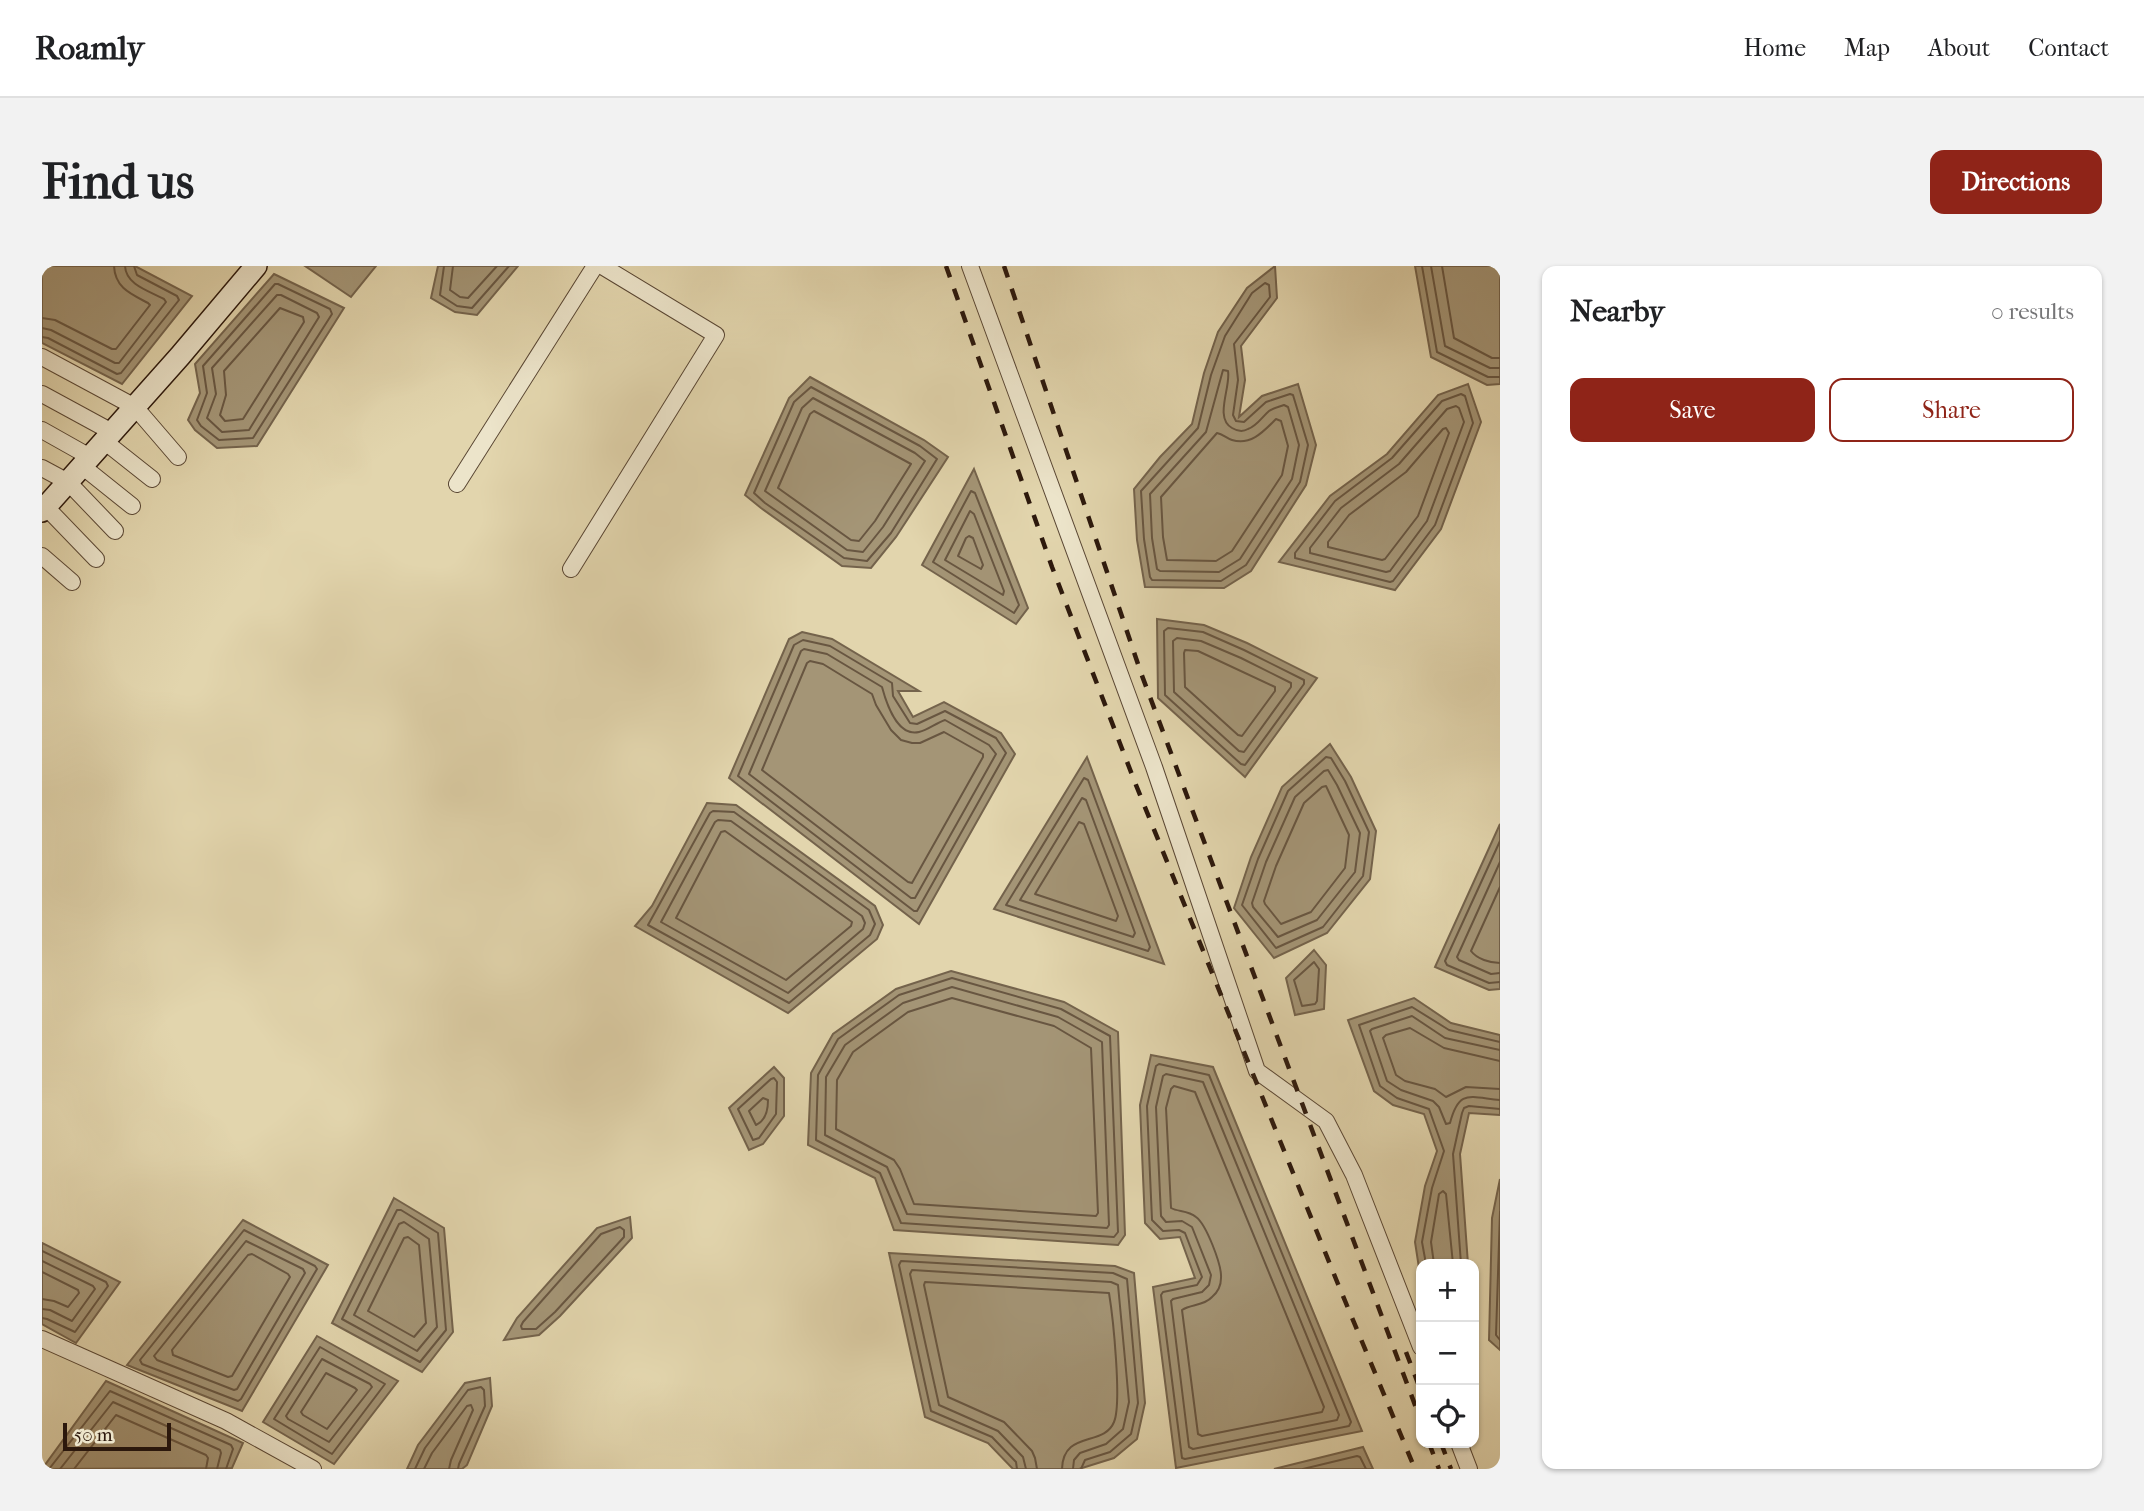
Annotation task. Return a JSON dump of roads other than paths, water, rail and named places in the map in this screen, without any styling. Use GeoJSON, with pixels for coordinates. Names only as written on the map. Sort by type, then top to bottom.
{"type":"FeatureCollection","features":[{"type":"Feature","properties":{"kind":"main road"},"geometry":{"type":"LineString","coordinates":[[44,507],[135,407],[256,266]]}},
{"type":"Feature","properties":{"kind":"street"},"geometry":{"type":"LineString","coordinates":[[457,484],[595,266]]}},
{"type":"Feature","properties":{"kind":"street"},"geometry":{"type":"LineString","coordinates":[[571,569],[716,335],[602,266]]}},
{"type":"Feature","properties":{"kind":"street"},"geometry":{"type":"LineString","coordinates":[[970,266],[1154,767],[1257,1071],[1326,1121],[1354,1175],[1416,1334]]}},
{"type":"Feature","properties":{"kind":"street"},"geometry":{"type":"LineString","coordinates":[[42,357],[135,407],[178,457]]}},
{"type":"Feature","properties":{"kind":"street"},"geometry":{"type":"LineString","coordinates":[[42,394],[97,449],[132,506]]}},
{"type":"Feature","properties":{"kind":"street"},"geometry":{"type":"LineString","coordinates":[[42,430],[97,449],[152,479]]}},
{"type":"Feature","properties":{"kind":"street"},"geometry":{"type":"LineString","coordinates":[[42,468],[68,482],[116,531]]}},
{"type":"Feature","properties":{"kind":"street"},"geometry":{"type":"LineString","coordinates":[[44,507],[96,559]]}},
{"type":"Feature","properties":{"kind":"street"},"geometry":{"type":"LineString","coordinates":[[42,556],[72,582]]}},
{"type":"Feature","properties":{"kind":"street"},"geometry":{"type":"LineString","coordinates":[[42,1339],[226,1421],[313,1469]]}},
{"type":"Feature","properties":{"kind":"street"},"geometry":{"type":"LineString","coordinates":[[1461,1448],[1469,1469]]}},
{"type":"Feature","properties":{"kind":"water"},"geometry":{"type":"Polygon","coordinates":[[[42,266],[135,266],[192,296],[122,384],[42,343],[42,266]]]}},
{"type":"Feature","properties":{"kind":"water"},"geometry":{"type":"Polygon","coordinates":[[[305,266],[376,266],[351,297],[305,266]]]}},
{"type":"Feature","properties":{"kind":"water"},"geometry":{"type":"Polygon","coordinates":[[[438,266],[518,266],[477,315],[455,312],[431,298],[438,266]]]}},
{"type":"Feature","properties":{"kind":"water"},"geometry":{"type":"Polygon","coordinates":[[[1275,266],[1277,298],[1241,346],[1245,380],[1239,417],[1262,396],[1298,384],[1316,445],[1306,485],[1251,571],[1224,588],[1145,587],[1137,540],[1134,489],[1192,424],[1204,373],[1218,332],[1247,288],[1275,266]]]}},
{"type":"Feature","properties":{"kind":"water"},"geometry":{"type":"Polygon","coordinates":[[[1415,266],[1500,266],[1500,384],[1487,385],[1431,357],[1415,266]]]}},
{"type":"Feature","properties":{"kind":"water"},"geometry":{"type":"Polygon","coordinates":[[[274,274],[344,308],[257,446],[217,448],[195,430],[188,420],[200,393],[195,364],[274,274]]]}},
{"type":"Feature","properties":{"kind":"water"},"geometry":{"type":"Polygon","coordinates":[[[810,377],[924,440],[948,457],[896,537],[871,568],[842,566],[745,495],[789,398],[810,377]]]}},
{"type":"Feature","properties":{"kind":"water"},"geometry":{"type":"Polygon","coordinates":[[[1468,384],[1481,422],[1441,529],[1395,590],[1279,562],[1330,496],[1387,454],[1438,395],[1468,384]]]}},
{"type":"Feature","properties":{"kind":"water"},"geometry":{"type":"Polygon","coordinates":[[[974,469],[1028,608],[1016,624],[922,565],[974,469]]]}},
{"type":"Feature","properties":{"kind":"water"},"geometry":{"type":"Polygon","coordinates":[[[1157,619],[1204,625],[1317,678],[1245,777],[1158,698],[1157,619]]]}},
{"type":"Feature","properties":{"kind":"water"},"geometry":{"type":"Polygon","coordinates":[[[802,632],[832,639],[919,691],[898,691],[913,717],[944,702],[1001,733],[1015,754],[919,924],[729,778],[789,639],[802,632]]]}},
{"type":"Feature","properties":{"kind":"water"},"geometry":{"type":"Polygon","coordinates":[[[1330,744],[1351,777],[1376,831],[1370,879],[1327,933],[1274,958],[1234,908],[1251,857],[1282,787],[1330,744]]]}},
{"type":"Feature","properties":{"kind":"water"},"geometry":{"type":"Polygon","coordinates":[[[1087,757],[1164,964],[994,909],[1087,757]]]}},
{"type":"Feature","properties":{"kind":"water"},"geometry":{"type":"Polygon","coordinates":[[[707,803],[736,805],[875,906],[883,925],[877,939],[788,1013],[635,926],[652,906],[707,803]]]}},
{"type":"Feature","properties":{"kind":"water"},"geometry":{"type":"Polygon","coordinates":[[[1500,824],[1500,989],[1489,990],[1435,967],[1500,824]]]}},
{"type":"Feature","properties":{"kind":"water"},"geometry":{"type":"Polygon","coordinates":[[[1314,950],[1326,965],[1324,1009],[1295,1015],[1286,978],[1314,950]]]}},
{"type":"Feature","properties":{"kind":"water"},"geometry":{"type":"Polygon","coordinates":[[[951,971],[1064,1002],[1118,1032],[1125,1235],[1118,1245],[894,1230],[875,1178],[808,1145],[811,1073],[833,1034],[896,989],[951,971]]]}},
{"type":"Feature","properties":{"kind":"water"},"geometry":{"type":"Polygon","coordinates":[[[1414,998],[1451,1023],[1500,1035],[1500,1115],[1469,1113],[1460,1154],[1468,1259],[1418,1259],[1415,1242],[1425,1186],[1437,1151],[1424,1114],[1393,1105],[1374,1091],[1348,1020],[1414,998]]]}},
{"type":"Feature","properties":{"kind":"water"},"geometry":{"type":"Polygon","coordinates":[[[1151,1055],[1213,1067],[1362,1431],[1176,1468],[1153,1287],[1195,1278],[1180,1237],[1160,1239],[1145,1223],[1140,1105],[1151,1055]]]}},
{"type":"Feature","properties":{"kind":"water"},"geometry":{"type":"Polygon","coordinates":[[[774,1067],[784,1078],[784,1116],[763,1144],[749,1150],[729,1108],[774,1067]]]}},
{"type":"Feature","properties":{"kind":"water"},"geometry":{"type":"Polygon","coordinates":[[[1500,1179],[1500,1350],[1489,1340],[1492,1218],[1500,1179]]]}},
{"type":"Feature","properties":{"kind":"water"},"geometry":{"type":"Polygon","coordinates":[[[394,1198],[444,1228],[453,1332],[422,1372],[332,1323],[394,1198]]]}},
{"type":"Feature","properties":{"kind":"water"},"geometry":{"type":"Polygon","coordinates":[[[630,1217],[632,1238],[560,1316],[539,1335],[504,1340],[517,1318],[597,1228],[630,1217]]]}},
{"type":"Feature","properties":{"kind":"water"},"geometry":{"type":"Polygon","coordinates":[[[243,1220],[328,1265],[242,1411],[127,1365],[243,1220]]]}},
{"type":"Feature","properties":{"kind":"water"},"geometry":{"type":"Polygon","coordinates":[[[42,1243],[120,1282],[76,1343],[42,1324],[42,1243]]]}},
{"type":"Feature","properties":{"kind":"water"},"geometry":{"type":"Polygon","coordinates":[[[889,1253],[1115,1266],[1134,1273],[1145,1403],[1137,1439],[1114,1458],[1079,1469],[1013,1469],[988,1443],[925,1417],[889,1253]]]}},
{"type":"Feature","properties":{"kind":"water"},"geometry":{"type":"Polygon","coordinates":[[[317,1336],[398,1381],[334,1464],[263,1422],[317,1336]]]}},
{"type":"Feature","properties":{"kind":"water"},"geometry":{"type":"Polygon","coordinates":[[[490,1378],[492,1406],[467,1465],[462,1469],[407,1469],[418,1445],[465,1383],[490,1378]]]}},
{"type":"Feature","properties":{"kind":"water"},"geometry":{"type":"Polygon","coordinates":[[[106,1381],[243,1443],[232,1468],[42,1469],[106,1381]]]}},
{"type":"Feature","properties":{"kind":"water"},"geometry":{"type":"Polygon","coordinates":[[[1363,1447],[1373,1469],[1274,1469],[1363,1447]]]}},
{"type":"Feature","properties":{"kind":"railway"},"geometry":{"type":"LineString","coordinates":[[946,266],[1052,567],[1136,785],[1415,1469]]}},
{"type":"Feature","properties":{"kind":"railway"},"geometry":{"type":"LineString","coordinates":[[1004,266],[1141,673],[1416,1408]]}},
{"type":"Feature","properties":{"kind":"railway"},"geometry":{"type":"LineString","coordinates":[[1406,1352],[1419,1385]]}},
{"type":"Feature","properties":{"kind":"railway"},"geometry":{"type":"LineString","coordinates":[[1431,1448],[1439,1469]]}},
{"type":"Feature","properties":{"kind":"railway"},"geometry":{"type":"LineString","coordinates":[[1443,1448],[1451,1469]]}}]}
